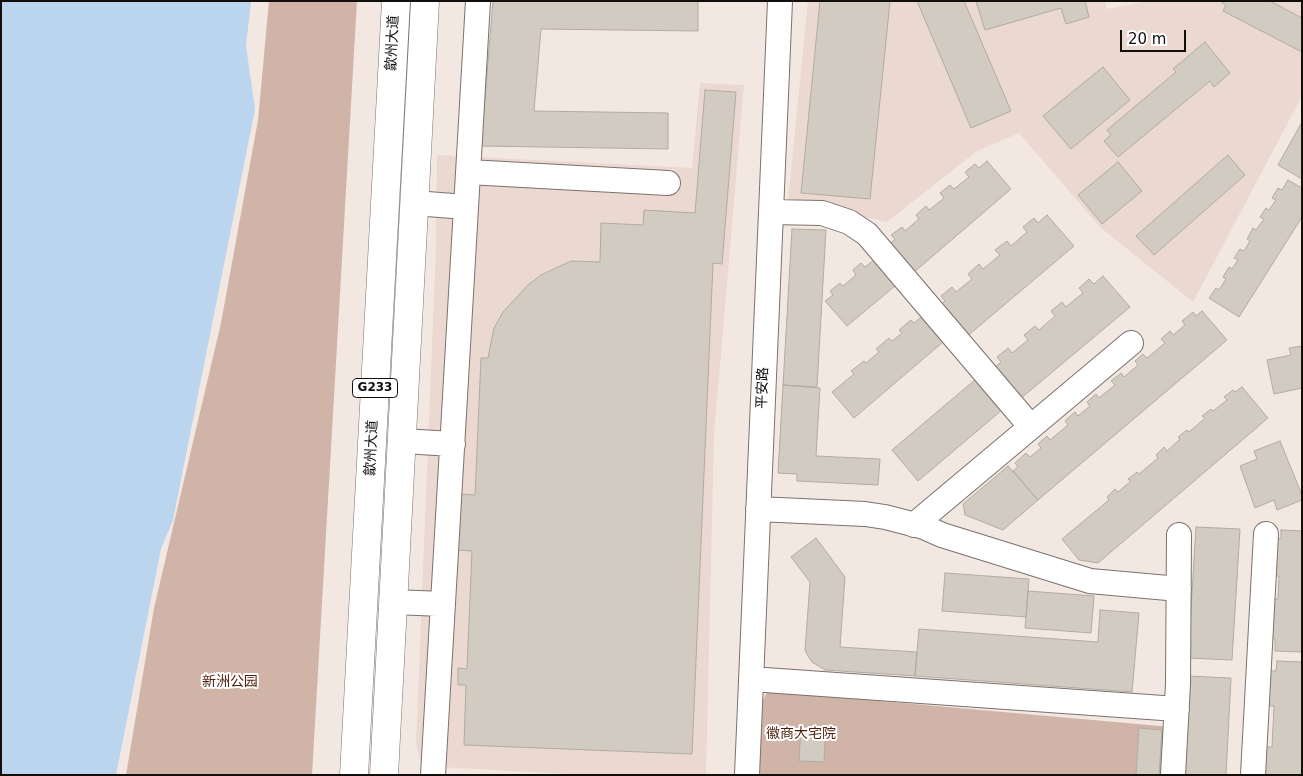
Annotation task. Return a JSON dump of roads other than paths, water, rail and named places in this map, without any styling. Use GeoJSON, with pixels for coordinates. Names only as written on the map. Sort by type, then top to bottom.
{"type":"FeatureCollection","features":[{"type":"Feature","properties":{"kind":"highway","name":"歙州大道"},"geometry":{"type":"LineString","coordinates":[[354,775],[396,1]]}},
{"type":"Feature","properties":{"kind":"highway","name":"G233"},"geometry":{"type":"LineString","coordinates":[[384,775],[425,1]]}},
{"type":"Feature","properties":{"kind":"street"},"geometry":{"type":"LineString","coordinates":[[433,775],[478,1]]}},
{"type":"Feature","properties":{"kind":"street","name":"平安路"},"geometry":{"type":"LineString","coordinates":[[747,775],[780,1]]}},
{"type":"Feature","properties":{"kind":"street"},"geometry":{"type":"LineString","coordinates":[[468,172],[668,184]]}},
{"type":"Feature","properties":{"kind":"street"},"geometry":{"type":"LineString","coordinates":[[414,204],[466,206]]}},
{"type":"Feature","properties":{"kind":"street"},"geometry":{"type":"LineString","coordinates":[[771,212],[822,212],[849,222],[867,234],[1031,427]]}},
{"type":"Feature","properties":{"kind":"street"},"geometry":{"type":"LineString","coordinates":[[914,525],[1131,344]]}},
{"type":"Feature","properties":{"kind":"street"},"geometry":{"type":"LineString","coordinates":[[402,441],[453,444]]}},
{"type":"Feature","properties":{"kind":"street"},"geometry":{"type":"LineString","coordinates":[[758,509],[865,514],[885,517],[1090,581],[1178,589]]}},
{"type":"Feature","properties":{"kind":"street"},"geometry":{"type":"LineString","coordinates":[[1254,775],[1266,534]]}},
{"type":"Feature","properties":{"kind":"street"},"geometry":{"type":"LineString","coordinates":[[1173,775],[1177,709],[1179,535]]}},
{"type":"Feature","properties":{"kind":"street"},"geometry":{"type":"LineString","coordinates":[[393,602],[443,604]]}},
{"type":"Feature","properties":{"kind":"street"},"geometry":{"type":"LineString","coordinates":[[751,679],[1177,709]]}},
{"type":"Feature","properties":{"kind":"water"},"geometry":{"type":"Polygon","coordinates":[[[1,1],[251,1],[246,46],[255,109],[173,520],[161,549],[116,775],[1,775],[1,1]]]}},
{"type":"Feature","properties":{"kind":"park label","name":"新洲公园"},"geometry":{"type":"Point","coordinates":[230,682]}},
{"type":"Feature","properties":{"kind":"park label","name":"徽商大宅院"},"geometry":{"type":"Point","coordinates":[801,734]}}]}
